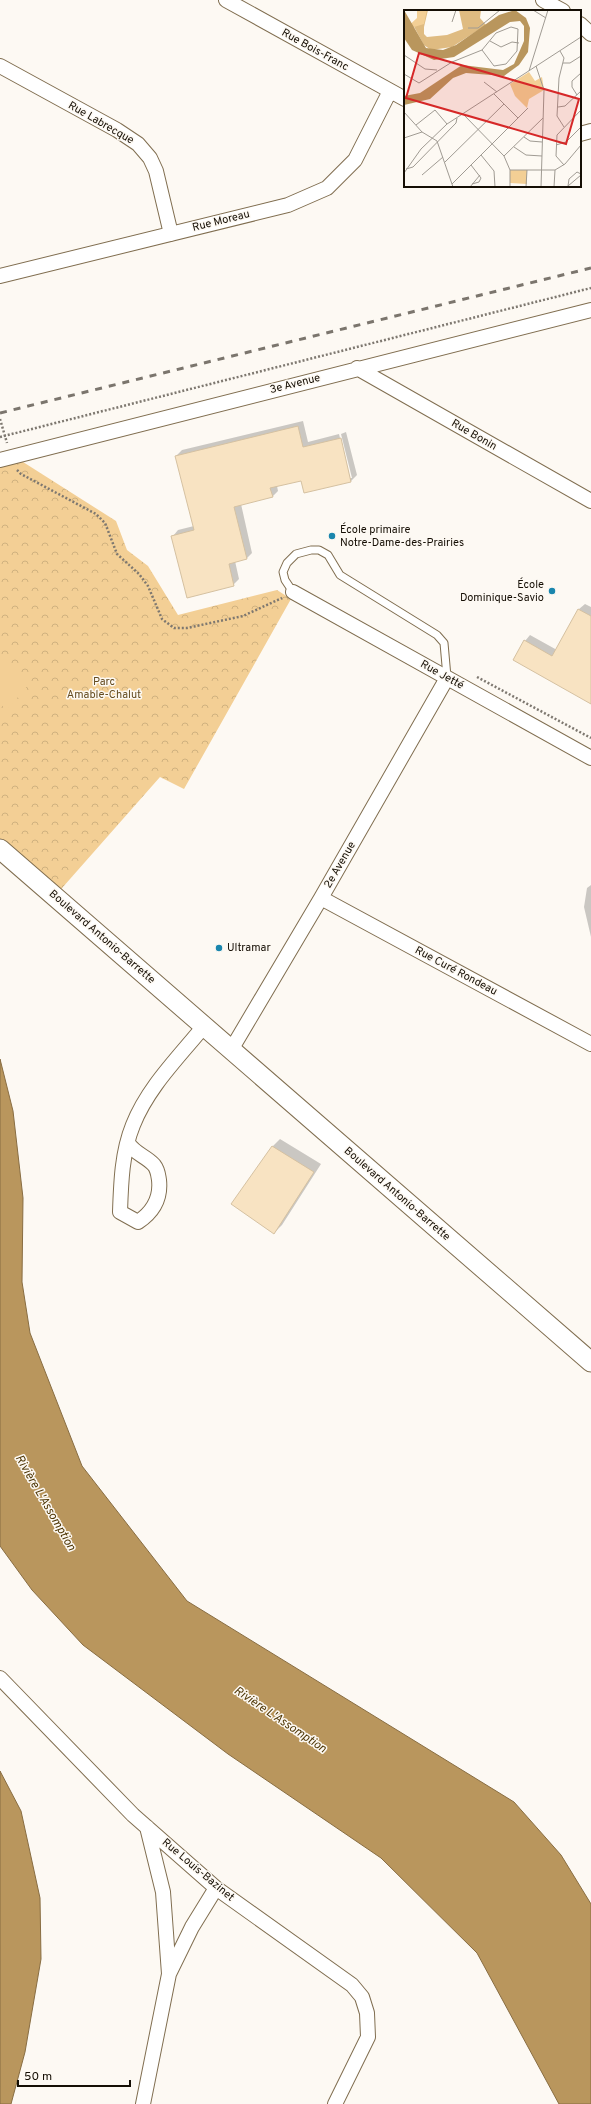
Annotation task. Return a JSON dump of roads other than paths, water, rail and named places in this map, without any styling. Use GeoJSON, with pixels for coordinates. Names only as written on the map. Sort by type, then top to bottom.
{"type":"FeatureCollection","features":[{"type":"Feature","properties":{"kind":"street","name":"Rue Bois-Franc"},"geometry":{"type":"LineString","coordinates":[[226,0],[404,99]]}},
{"type":"Feature","properties":{"kind":"street"},"geometry":{"type":"LineString","coordinates":[[544,0],[561,10]]}},
{"type":"Feature","properties":{"kind":"street"},"geometry":{"type":"LineString","coordinates":[[581,25],[591,34]]}},
{"type":"Feature","properties":{"kind":"street","name":"Rue Labrecque"},"geometry":{"type":"LineString","coordinates":[[0,66],[117,130],[138,144],[150,158],[156,171],[171,234]]}},
{"type":"Feature","properties":{"kind":"street","name":"Rue Moreau"},"geometry":{"type":"LineString","coordinates":[[0,276],[288,205],[327,188],[355,160],[390,92]]}},
{"type":"Feature","properties":{"kind":"street"},"geometry":{"type":"LineString","coordinates":[[581,134],[591,131]]}},
{"type":"Feature","properties":{"kind":"street","name":"3e Avenue"},"geometry":{"type":"LineString","coordinates":[[6,458],[591,310]]}},
{"type":"Feature","properties":{"kind":"street","name":"Rue Bonin"},"geometry":{"type":"LineString","coordinates":[[357,368],[591,501]]}},
{"type":"Feature","properties":{"kind":"street","name":"Rue Jetté"},"geometry":{"type":"LineString","coordinates":[[293,592],[591,758]]}},
{"type":"Feature","properties":{"kind":"street","name":"2e Avenue"},"geometry":{"type":"LineString","coordinates":[[231,1050],[321,898],[447,678]]}},
{"type":"Feature","properties":{"kind":"street","name":"Boulevard Antonio-Barrette"},"geometry":{"type":"LineString","coordinates":[[0,849],[231,1050],[589,1355]]}},
{"type":"Feature","properties":{"kind":"street","name":"Rue Curé Rondeau"},"geometry":{"type":"LineString","coordinates":[[321,898],[591,1044]]}},
{"type":"Feature","properties":{"kind":"street"},"geometry":{"type":"LineString","coordinates":[[128,1143],[133,1151],[148,1160],[158,1170],[160,1191],[157,1202],[146,1217],[138,1222],[120,1212],[122,1173],[128,1143],[140,1112],[159,1081],[204,1026]]}},
{"type":"Feature","properties":{"kind":"street","name":"Rue Louis-Bazinet"},"geometry":{"type":"LineString","coordinates":[[0,1678],[133,1816],[216,1888],[352,1985],[362,1997],[367,2013],[368,2037],[335,2104]]}},
{"type":"Feature","properties":{"kind":"street"},"geometry":{"type":"LineString","coordinates":[[147,1827],[163,1892],[169,1974]]}},
{"type":"Feature","properties":{"kind":"street"},"geometry":{"type":"LineString","coordinates":[[143,2104],[169,1974],[192,1927],[216,1888]]}},
{"type":"Feature","properties":{"kind":"lane"},"geometry":{"type":"LineString","coordinates":[[293,592],[284,580],[283,572],[287,563],[296,554],[311,550],[319,550],[328,555],[340,575],[437,635],[444,643],[447,678]]}},
{"type":"Feature","properties":{"kind":"water","name":"Rivière L'Assomption"},"geometry":{"type":"Polygon","coordinates":[[[0,1059],[13,1111],[23,1198],[22,1282],[30,1333],[82,1466],[187,1601],[514,1802],[561,1855],[591,1904],[591,2104],[559,2104],[477,1953],[381,1858],[228,1754],[83,1645],[32,1590],[0,1546],[0,1059]]]}},
{"type":"Feature","properties":{"kind":"water"},"geometry":{"type":"Polygon","coordinates":[[[0,1771],[21,1811],[40,1898],[41,1959],[25,2052],[11,2104],[0,2104],[0,1771]]]}},
{"type":"Feature","properties":{"kind":"railway"},"geometry":{"type":"LineString","coordinates":[[0,413],[591,268]]}},
{"type":"Feature","properties":{"kind":"place","name":"École primaire Notre-Dame-des-Prairies"},"geometry":{"type":"Point","coordinates":[332,536]}},
{"type":"Feature","properties":{"kind":"place","name":"École Dominique-Savio"},"geometry":{"type":"Point","coordinates":[552,591]}},
{"type":"Feature","properties":{"kind":"place","name":"Ultramar"},"geometry":{"type":"Point","coordinates":[219,948]}},
{"type":"Feature","properties":{"kind":"park label","name":"Parc Amable-Chalut"},"geometry":{"type":"Point","coordinates":[104,688]}}]}
